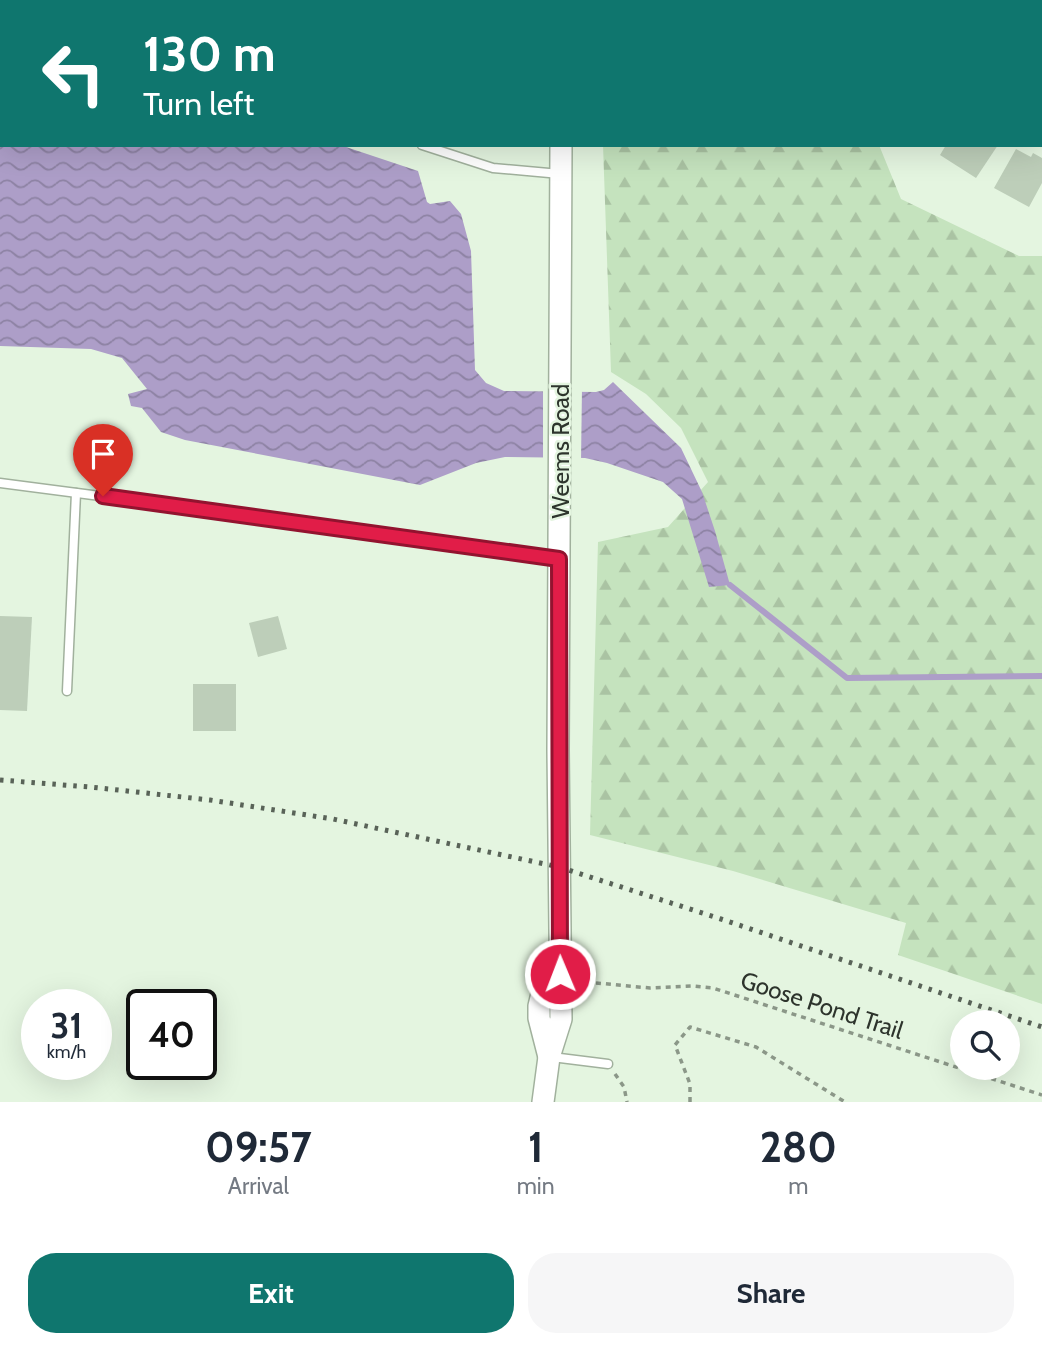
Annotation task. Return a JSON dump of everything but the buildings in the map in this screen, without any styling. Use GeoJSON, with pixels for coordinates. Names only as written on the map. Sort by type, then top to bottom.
{"type":"FeatureCollection","features":[{"type":"Feature","properties":{"kind":"street","name":"Weems Road"},"geometry":{"type":"LineString","coordinates":[[543,1102],[549,1057],[561,1019],[561,147]]}},
{"type":"Feature","properties":{"kind":"lane"},"geometry":{"type":"LineString","coordinates":[[428,147],[493,168],[561,174]]}},
{"type":"Feature","properties":{"kind":"lane"},"geometry":{"type":"LineString","coordinates":[[0,483],[559,559]]}},
{"type":"Feature","properties":{"kind":"lane"},"geometry":{"type":"LineString","coordinates":[[67,691],[76,493]]}},
{"type":"Feature","properties":{"kind":"lane"},"geometry":{"type":"LineString","coordinates":[[549,1057],[608,1063]]}},
{"type":"Feature","properties":{"kind":"path","name":"Goose Pond Trail"},"geometry":{"type":"LineString","coordinates":[[586,982],[650,988],[713,988],[1042,1095]]}},
{"type":"Feature","properties":{"kind":"path"},"geometry":{"type":"LineString","coordinates":[[690,1102],[690,1084],[675,1045],[690,1027],[755,1047],[845,1102]]}},
{"type":"Feature","properties":{"kind":"path"},"geometry":{"type":"LineString","coordinates":[[608,1063],[624,1087],[627,1102]]}},
{"type":"Feature","properties":{"kind":"green space"},"geometry":{"type":"Polygon","coordinates":[[[603,147],[880,147],[901,199],[1019,256],[1042,256],[1042,1004],[898,955],[906,923],[733,871],[590,835],[598,542],[668,527],[708,482],[681,428],[646,394],[611,372],[603,147]]]}},
{"type":"Feature","properties":{"kind":"water"},"geometry":{"type":"Polygon","coordinates":[[[0,147],[346,147],[418,171],[427,202],[430,204],[450,201],[461,214],[471,251],[475,370],[486,383],[504,391],[596,392],[604,390],[613,382],[681,448],[702,492],[730,585],[709,587],[682,499],[663,482],[607,463],[585,458],[505,457],[476,463],[420,485],[185,440],[161,432],[142,408],[131,406],[128,394],[147,389],[122,358],[91,349],[0,346],[0,147]]]}},
{"type":"Feature","properties":{"kind":"pier"},"geometry":{"type":"Polygon","coordinates":[[[543,388],[582,388],[581,461],[543,461],[543,388]]]}},
{"type":"Feature","properties":{"kind":"waterway"},"geometry":{"type":"LineString","coordinates":[[730,585],[847,678],[1042,676]]}},
{"type":"Feature","properties":{"kind":"railway"},"geometry":{"type":"LineString","coordinates":[[0,780],[210,800],[333,819],[559,867],[1042,1027]]}},
{"type":"Feature","properties":{"kind":"route"},"geometry":{"type":"LineString","coordinates":[[103,496],[559,559],[560,974]]}}]}
